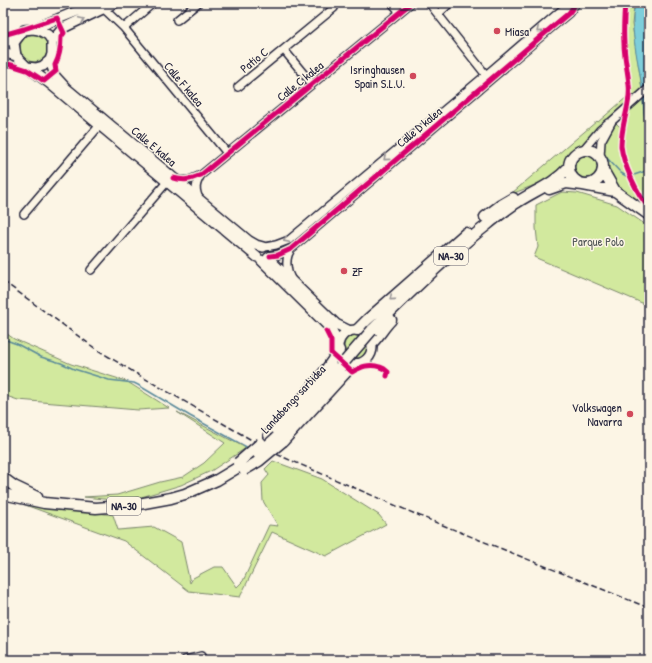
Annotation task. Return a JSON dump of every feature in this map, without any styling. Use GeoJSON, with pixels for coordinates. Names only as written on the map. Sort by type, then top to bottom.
{"type":"FeatureCollection","features":[{"type":"Feature","properties":{"kind":"highway"},"geometry":{"type":"LineString","coordinates":[[583,150],[594,152],[600,157]]}},
{"type":"Feature","properties":{"kind":"highway","name":"Landabengo sarbidea"},"geometry":{"type":"LineString","coordinates":[[547,187],[568,168],[571,158],[578,151],[583,150]]}},
{"type":"Feature","properties":{"kind":"highway","name":"Landabengo sarbidea"},"geometry":{"type":"LineString","coordinates":[[600,157],[604,170],[615,191]]}},
{"type":"Feature","properties":{"kind":"highway"},"geometry":{"type":"LineString","coordinates":[[568,168],[574,180],[583,185]]}},
{"type":"Feature","properties":{"kind":"highway","name":"Landabengo sarbidea"},"geometry":{"type":"LineString","coordinates":[[583,185],[597,180],[604,170]]}},
{"type":"Feature","properties":{"kind":"highway","name":"Landabengo sarbidea"},"geometry":{"type":"LineString","coordinates":[[3,494],[44,503],[96,508],[159,501],[185,494],[217,480],[241,466],[259,453],[295,418],[372,330],[409,293],[486,225],[516,203],[547,187],[566,184],[583,185],[615,191],[649,215]]}},
{"type":"Feature","properties":{"kind":"highway"},"geometry":{"type":"LineString","coordinates":[[353,330],[367,320],[440,255],[501,205],[519,194],[547,187]]}},
{"type":"Feature","properties":{"kind":"highway"},"geometry":{"type":"LineString","coordinates":[[372,343],[377,338],[384,326],[446,267],[512,211],[547,187]]}},
{"type":"Feature","properties":{"kind":"highway"},"geometry":{"type":"LineString","coordinates":[[276,438],[326,370],[339,346]]}},
{"type":"Feature","properties":{"kind":"highway"},"geometry":{"type":"LineString","coordinates":[[276,438],[348,370],[357,364]]}},
{"type":"Feature","properties":{"kind":"highway"},"geometry":{"type":"LineString","coordinates":[[185,494],[206,489],[232,477],[241,466]]}},
{"type":"Feature","properties":{"kind":"highway","name":"Landabengo sarbidea"},"geometry":{"type":"LineString","coordinates":[[3,478],[14,486],[34,496],[62,505]]}},
{"type":"Feature","properties":{"kind":"main road"},"geometry":{"type":"LineString","coordinates":[[33,29],[80,6],[100,6],[116,3]]}},
{"type":"Feature","properties":{"kind":"main road"},"geometry":{"type":"LineString","coordinates":[[52,41],[63,28],[100,6]]}},
{"type":"Feature","properties":{"kind":"main road"},"geometry":{"type":"LineString","coordinates":[[3,52],[16,56],[26,67],[36,68],[43,66],[50,60],[52,54],[52,41],[48,35],[39,30],[24,30],[14,44],[16,56]]}},
{"type":"Feature","properties":{"kind":"main road"},"geometry":{"type":"LineString","coordinates":[[3,41],[16,40]]}},
{"type":"Feature","properties":{"kind":"main road","name":"Calle E kalea"},"geometry":{"type":"LineString","coordinates":[[50,60],[55,76],[66,88],[170,180],[200,200],[249,241],[264,247]]}},
{"type":"Feature","properties":{"kind":"main road","name":"Calle E kalea"},"geometry":{"type":"LineString","coordinates":[[26,67],[49,83],[170,180],[293,282],[336,324],[353,330]]}},
{"type":"Feature","properties":{"kind":"main road"},"geometry":{"type":"LineString","coordinates":[[264,247],[258,249],[256,254],[264,258]]}},
{"type":"Feature","properties":{"kind":"main road","name":"Calle E kalea"},"geometry":{"type":"LineString","coordinates":[[264,258],[330,328],[339,346]]}},
{"type":"Feature","properties":{"kind":"main road"},"geometry":{"type":"LineString","coordinates":[[353,330],[363,332],[369,336],[372,343],[372,352],[365,360],[357,364],[345,360],[341,356],[339,346],[341,337],[345,333],[353,330]]}},
{"type":"Feature","properties":{"kind":"street"},"geometry":{"type":"LineString","coordinates":[[177,20],[198,3]]}},
{"type":"Feature","properties":{"kind":"street"},"geometry":{"type":"LineString","coordinates":[[392,3],[400,12]]}},
{"type":"Feature","properties":{"kind":"street","name":"Calle C kalea"},"geometry":{"type":"LineString","coordinates":[[201,175],[411,3]]}},
{"type":"Feature","properties":{"kind":"street"},"geometry":{"type":"LineString","coordinates":[[428,3],[486,75],[486,80],[471,93],[469,97]]}},
{"type":"Feature","properties":{"kind":"street","name":"Calle D kalea"},"geometry":{"type":"LineString","coordinates":[[264,247],[276,245],[289,240],[486,75],[564,8],[567,3]]}},
{"type":"Feature","properties":{"kind":"street","name":"Calle D kalea"},"geometry":{"type":"LineString","coordinates":[[264,258],[278,256],[291,249],[569,13],[576,3]]}},
{"type":"Feature","properties":{"kind":"street"},"geometry":{"type":"LineString","coordinates":[[124,28],[152,4]]}},
{"type":"Feature","properties":{"kind":"street"},"geometry":{"type":"LineString","coordinates":[[438,14],[446,4]]}},
{"type":"Feature","properties":{"kind":"street","name":"Calle F kalea"},"geometry":{"type":"LineString","coordinates":[[100,6],[124,28],[227,154]]}},
{"type":"Feature","properties":{"kind":"street","name":"Patio C"},"geometry":{"type":"LineString","coordinates":[[238,87],[334,8]]}},
{"type":"Feature","properties":{"kind":"street","name":"Patio C"},"geometry":{"type":"LineString","coordinates":[[284,50],[312,84]]}},
{"type":"Feature","properties":{"kind":"street"},"geometry":{"type":"LineString","coordinates":[[486,75],[494,73],[508,62],[513,61]]}},
{"type":"Feature","properties":{"kind":"street"},"geometry":{"type":"LineString","coordinates":[[583,150],[600,130],[649,88]]}},
{"type":"Feature","properties":{"kind":"street"},"geometry":{"type":"LineString","coordinates":[[600,157],[600,141],[612,120]]}},
{"type":"Feature","properties":{"kind":"street"},"geometry":{"type":"LineString","coordinates":[[24,214],[100,125]]}},
{"type":"Feature","properties":{"kind":"street"},"geometry":{"type":"LineString","coordinates":[[170,180],[187,180],[201,175]]}},
{"type":"Feature","properties":{"kind":"street"},"geometry":{"type":"LineString","coordinates":[[200,200],[196,188],[197,182],[201,175]]}},
{"type":"Feature","properties":{"kind":"street","name":"Calle E kalea"},"geometry":{"type":"LineString","coordinates":[[91,270],[170,180]]}},
{"type":"Feature","properties":{"kind":"street"},"geometry":{"type":"LineString","coordinates":[[291,249],[288,254],[288,273],[293,282]]}},
{"type":"Feature","properties":{"kind":"street"},"geometry":{"type":"LineString","coordinates":[[185,660],[201,656],[199,660]]}},
{"type":"Feature","properties":{"kind":"green space"},"geometry":{"type":"Polygon","coordinates":[[[625,3],[636,3],[634,7],[632,24],[641,82],[649,161],[649,204],[645,200],[642,203],[617,185],[610,175],[603,151],[604,138],[608,131],[616,123],[620,127],[621,121],[626,118],[629,97],[624,35],[625,3]]]}},
{"type":"Feature","properties":{"kind":"green space"},"geometry":{"type":"Polygon","coordinates":[[[34,34],[44,38],[48,48],[44,58],[34,62],[24,58],[20,48],[24,38],[34,34]]]}},
{"type":"Feature","properties":{"kind":"green space"},"geometry":{"type":"Polygon","coordinates":[[[628,96],[626,104],[599,127],[583,145],[573,149],[566,164],[560,171],[543,181],[512,194],[597,121],[598,122],[628,96]]]}},
{"type":"Feature","properties":{"kind":"green space"},"geometry":{"type":"Polygon","coordinates":[[[586,154],[595,157],[598,166],[595,175],[586,178],[577,175],[574,166],[577,157],[586,154]]]}},
{"type":"Feature","properties":{"kind":"green space","name":"Parque Polo"},"geometry":{"type":"Polygon","coordinates":[[[562,192],[577,193],[617,205],[649,227],[649,306],[534,257],[538,247],[536,205],[562,192]]]}},
{"type":"Feature","properties":{"kind":"green space"},"geometry":{"type":"Polygon","coordinates":[[[3,331],[14,339],[71,364],[126,381],[169,408],[138,410],[18,400],[3,395],[3,331]]]}},
{"type":"Feature","properties":{"kind":"green space"},"geometry":{"type":"Polygon","coordinates":[[[356,335],[365,338],[368,347],[365,356],[356,359],[347,356],[344,347],[347,338],[356,335]]]}},
{"type":"Feature","properties":{"kind":"green space"},"geometry":{"type":"Polygon","coordinates":[[[177,412],[246,448],[211,471],[181,485],[138,498],[113,500],[84,497],[117,495],[160,482],[183,477],[204,463],[225,443],[177,412]]]}},
{"type":"Feature","properties":{"kind":"green space"},"geometry":{"type":"Polygon","coordinates":[[[273,461],[322,479],[379,515],[386,524],[326,556],[272,532],[240,597],[189,591],[124,541],[17,502],[113,515],[118,530],[154,527],[181,542],[190,583],[193,578],[214,567],[223,567],[237,587],[243,581],[269,525],[278,526],[263,501],[262,483],[269,475],[265,469],[273,461]]]}},
{"type":"Feature","properties":{"kind":"water"},"geometry":{"type":"Polygon","coordinates":[[[636,3],[649,3],[649,161],[641,81],[633,30],[636,3]]]}},
{"type":"Feature","properties":{"kind":"waterway"},"geometry":{"type":"LineString","coordinates":[[606,157],[621,173],[628,177]]}},
{"type":"Feature","properties":{"kind":"waterway"},"geometry":{"type":"LineString","coordinates":[[634,175],[649,170]]}},
{"type":"Feature","properties":{"kind":"waterway"},"geometry":{"type":"LineString","coordinates":[[3,340],[17,344],[41,357],[74,369],[109,380],[134,383],[250,449]]}},
{"type":"Feature","properties":{"kind":"railway"},"geometry":{"type":"LineString","coordinates":[[3,281],[96,349],[276,454],[420,516],[649,608]]}},
{"type":"Feature","properties":{"kind":"cycle path"},"geometry":{"type":"LineString","coordinates":[[173,178],[187,180],[201,175],[411,3]]}},
{"type":"Feature","properties":{"kind":"cycle path"},"geometry":{"type":"LineString","coordinates":[[270,256],[278,255],[291,249],[569,13],[576,3]]}},
{"type":"Feature","properties":{"kind":"cycle path"},"geometry":{"type":"LineString","coordinates":[[625,3],[624,48],[629,102],[622,132],[621,146],[631,178],[644,202],[649,207]]}},
{"type":"Feature","properties":{"kind":"cycle path"},"geometry":{"type":"LineString","coordinates":[[3,35],[57,18],[64,33],[61,37],[60,51],[55,65],[56,71],[44,81],[27,70],[5,63],[4,35]]}},
{"type":"Feature","properties":{"kind":"cycle path"},"geometry":{"type":"LineString","coordinates":[[326,331],[331,341],[331,353],[352,372],[362,367],[372,365],[384,369],[388,372],[387,376]]}},
{"type":"Feature","properties":{"kind":"place","name":"Miasa"},"geometry":{"type":"Point","coordinates":[497,31]}},
{"type":"Feature","properties":{"kind":"place","name":"Isringhausen Spain S.L.U."},"geometry":{"type":"Point","coordinates":[413,76]}},
{"type":"Feature","properties":{"kind":"place","name":"ZF"},"geometry":{"type":"Point","coordinates":[344,271]}},
{"type":"Feature","properties":{"kind":"place","name":"Volkswagen Navarra"},"geometry":{"type":"Point","coordinates":[630,414]}}]}
